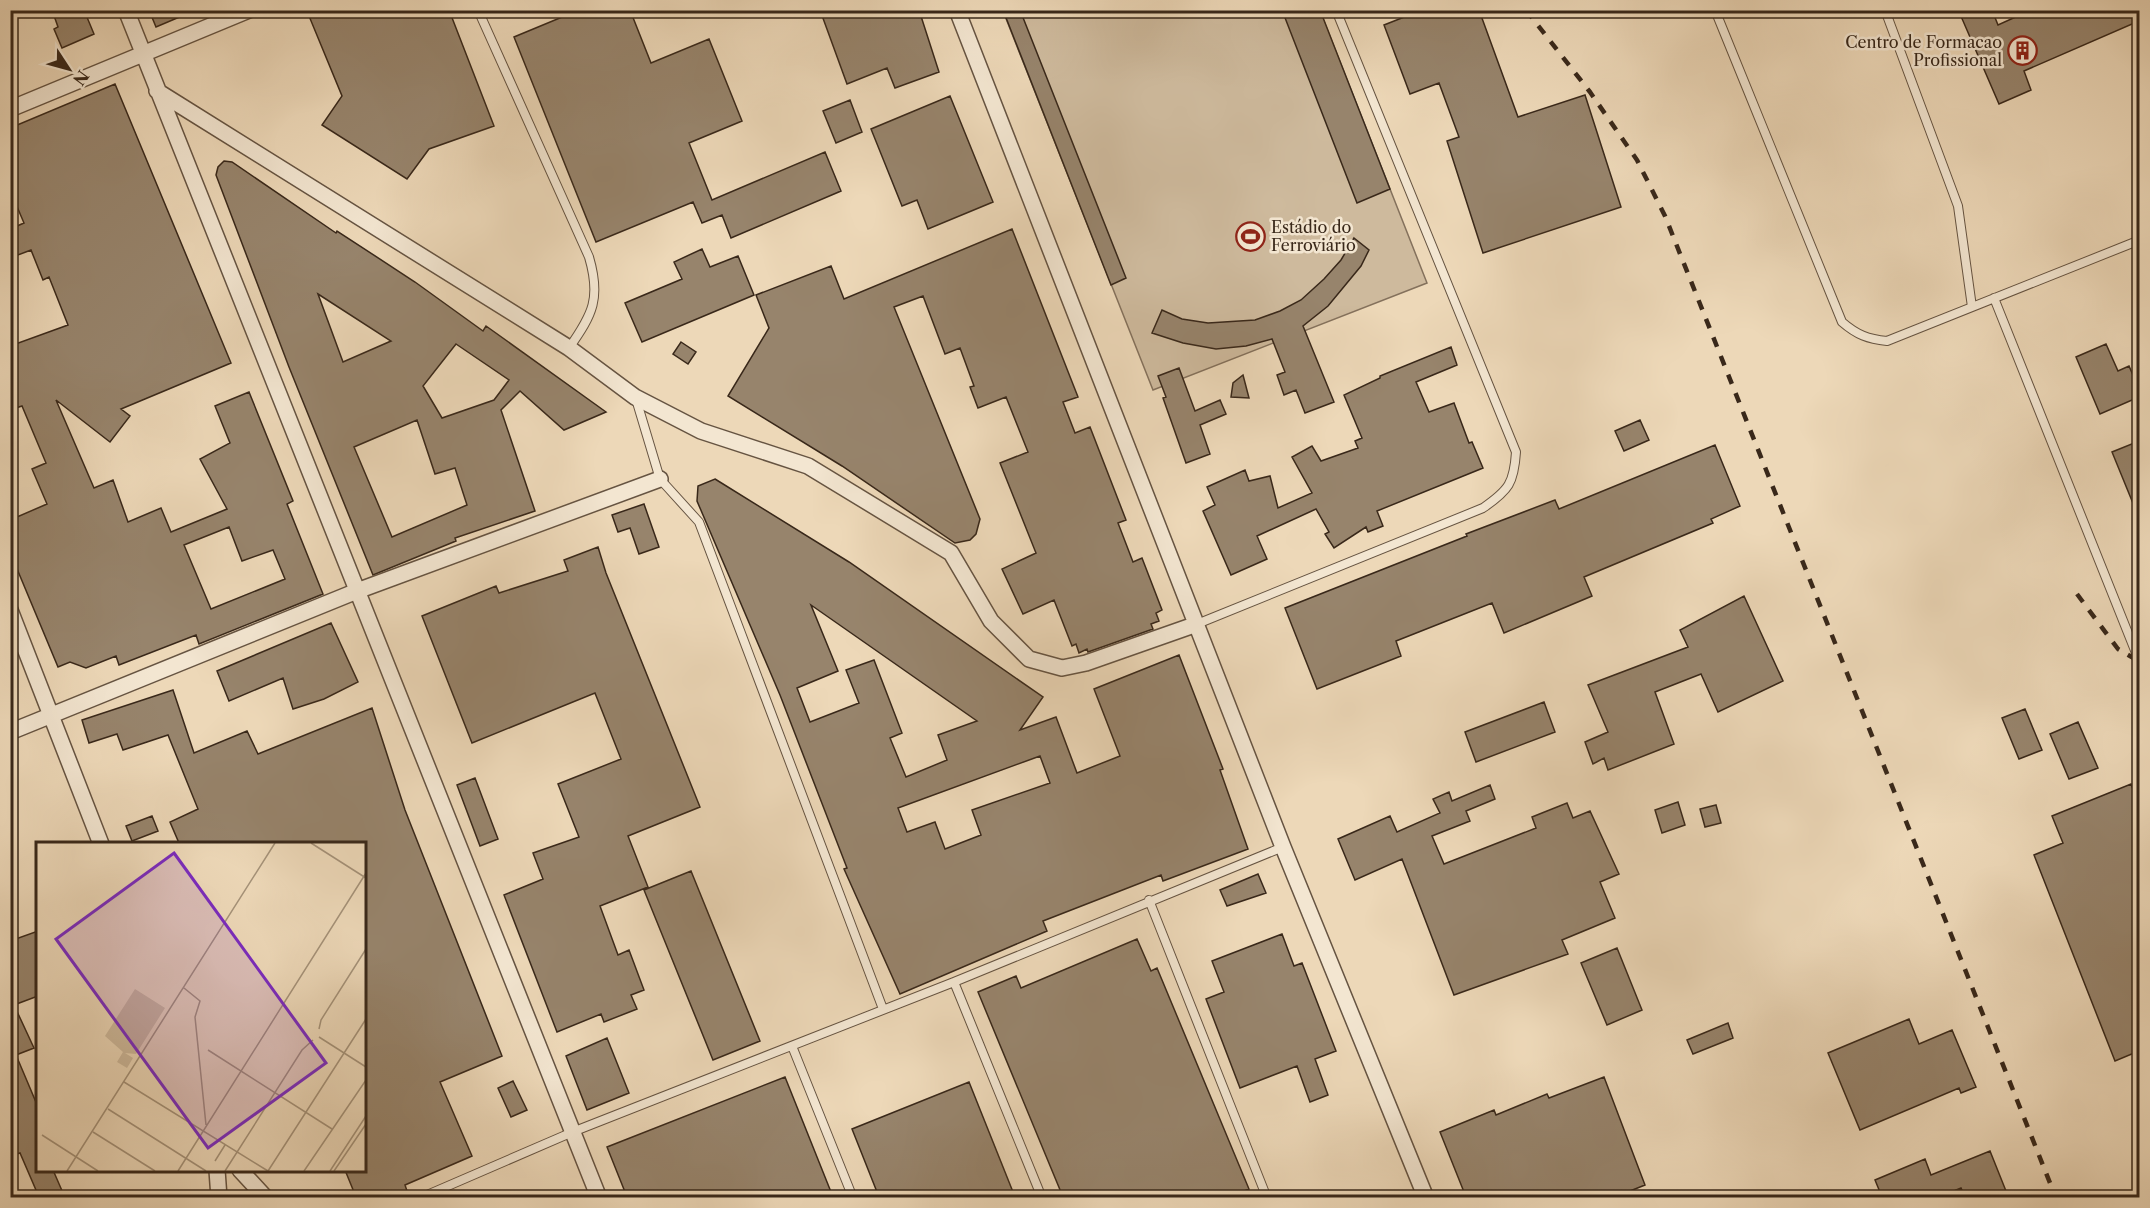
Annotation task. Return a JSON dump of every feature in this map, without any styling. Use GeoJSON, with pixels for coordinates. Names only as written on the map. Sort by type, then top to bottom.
{"type":"FeatureCollection","features":[{"type":"Feature","properties":{"kind":"street"},"geometry":{"type":"LineString","coordinates":[[126,10],[599,1197]]}},
{"type":"Feature","properties":{"kind":"street"},"geometry":{"type":"LineString","coordinates":[[10,109],[249,10]]}},
{"type":"Feature","properties":{"kind":"street"},"geometry":{"type":"LineString","coordinates":[[957,10],[1283,847],[1426,1197]]}},
{"type":"Feature","properties":{"kind":"street"},"geometry":{"type":"LineString","coordinates":[[157,91],[569,348],[635,397],[701,431],[808,466],[951,553],[991,621],[1029,659],[1062,668],[1070,667],[1197,624]]}},
{"type":"Feature","properties":{"kind":"street"},"geometry":{"type":"LineString","coordinates":[[10,732],[357,591],[660,479]]}},
{"type":"Feature","properties":{"kind":"street"},"geometry":{"type":"LineString","coordinates":[[10,610],[100,842]]}},
{"type":"Feature","properties":{"kind":"street"},"geometry":{"type":"LineString","coordinates":[[218,1172],[219,1197]]}},
{"type":"Feature","properties":{"kind":"street"},"geometry":{"type":"LineString","coordinates":[[242,1172],[266,1197]]}},
{"type":"Feature","properties":{"kind":"lane"},"geometry":{"type":"LineString","coordinates":[[478,10],[589,257],[594,275],[596,301],[586,324],[569,348]]}},
{"type":"Feature","properties":{"kind":"lane"},"geometry":{"type":"LineString","coordinates":[[1197,624],[1483,508],[1503,494],[1514,476],[1515,452],[1336,10]]}},
{"type":"Feature","properties":{"kind":"lane"},"geometry":{"type":"LineString","coordinates":[[1715,10],[1842,322],[1867,339],[1887,341],[2139,240]]}},
{"type":"Feature","properties":{"kind":"lane"},"geometry":{"type":"LineString","coordinates":[[1885,10],[1958,206],[1972,307]]}},
{"type":"Feature","properties":{"kind":"lane"},"geometry":{"type":"LineString","coordinates":[[1994,298],[2139,663]]}},
{"type":"Feature","properties":{"kind":"lane"},"geometry":{"type":"LineString","coordinates":[[635,397],[660,479],[699,522],[883,1009]]}},
{"type":"Feature","properties":{"kind":"lane"},"geometry":{"type":"LineString","coordinates":[[420,1197],[574,1131],[792,1046],[1283,847]]}},
{"type":"Feature","properties":{"kind":"lane"},"geometry":{"type":"LineString","coordinates":[[1149,900],[1267,1197]]}},
{"type":"Feature","properties":{"kind":"lane"},"geometry":{"type":"LineString","coordinates":[[954,981],[1042,1197]]}},
{"type":"Feature","properties":{"kind":"lane"},"geometry":{"type":"LineString","coordinates":[[792,1046],[853,1197]]}},
{"type":"Feature","properties":{"kind":"shaded area","name":"Estádio do Ferroviário"},"geometry":{"type":"Polygon","coordinates":[[[1003,11],[1320,11],[1427,283],[1153,390],[1003,11]]]}},
{"type":"Feature","properties":{"kind":"building"},"geometry":{"type":"Polygon","coordinates":[[[52,10],[84,10],[94,34],[62,48],[54,29],[58,27],[52,10]]]}},
{"type":"Feature","properties":{"kind":"building"},"geometry":{"type":"Polygon","coordinates":[[[149,10],[196,10],[156,27],[149,10]]]}},
{"type":"Feature","properties":{"kind":"building"},"geometry":{"type":"Polygon","coordinates":[[[324,10],[449,10],[494,126],[429,149],[407,179],[322,125],[342,96],[309,16],[324,10]]]}},
{"type":"Feature","properties":{"kind":"building"},"geometry":{"type":"Polygon","coordinates":[[[579,10],[630,10],[651,63],[709,39],[742,121],[689,143],[712,200],[825,152],[841,191],[731,238],[722,215],[702,223],[693,202],[596,242],[514,37],[579,10]]]}},
{"type":"Feature","properties":{"kind":"building"},"geometry":{"type":"Polygon","coordinates":[[[820,10],[919,10],[939,72],[895,88],[887,68],[847,84],[820,10]]]}},
{"type":"Feature","properties":{"kind":"building"},"geometry":{"type":"Polygon","coordinates":[[[1003,10],[1020,10],[1126,278],[1111,285],[1003,10]]]}},
{"type":"Feature","properties":{"kind":"building"},"geometry":{"type":"Polygon","coordinates":[[[1282,10],[1320,10],[1390,189],[1357,203],[1282,10]]]}},
{"type":"Feature","properties":{"kind":"building"},"geometry":{"type":"Polygon","coordinates":[[[1422,10],[1479,10],[1518,117],[1585,95],[1621,207],[1483,253],[1447,141],[1459,137],[1439,83],[1410,94],[1384,25],[1422,10]]]}},
{"type":"Feature","properties":{"kind":"building","name":"Centro de Formacao Profissional"},"geometry":{"type":"Polygon","coordinates":[[[1969,10],[1992,10],[1998,25],[2031,10],[2139,10],[2139,21],[2024,71],[2031,90],[1999,104],[1960,14],[1969,10]]]}},
{"type":"Feature","properties":{"kind":"building"},"geometry":{"type":"Polygon","coordinates":[[[115,84],[231,363],[121,409],[130,416],[110,442],[56,400],[94,488],[113,480],[128,522],[161,508],[171,532],[227,509],[200,459],[230,443],[215,406],[249,392],[293,501],[287,504],[323,594],[199,644],[196,635],[119,665],[116,656],[86,668],[70,662],[58,667],[10,552],[10,520],[47,504],[32,469],[46,463],[22,406],[10,410],[10,346],[68,325],[49,277],[43,280],[31,250],[10,258],[10,229],[24,223],[10,190],[10,128],[115,84]],[[229,527],[184,545],[211,609],[285,579],[273,550],[242,561],[229,527]]]}},
{"type":"Feature","properties":{"kind":"building"},"geometry":{"type":"Polygon","coordinates":[[[950,96],[993,202],[928,229],[917,200],[902,206],[871,129],[950,96]]]}},
{"type":"Feature","properties":{"kind":"building"},"geometry":{"type":"Polygon","coordinates":[[[850,100],[862,132],[836,143],[823,111],[850,100]]]}},
{"type":"Feature","properties":{"kind":"building"},"geometry":{"type":"Polygon","coordinates":[[[224,161],[232,162],[336,233],[337,231],[415,282],[483,331],[486,326],[606,412],[564,430],[520,391],[501,410],[535,511],[455,538],[456,541],[373,575],[289,367],[216,175],[218,167],[224,161]],[[318,294],[343,362],[391,341],[318,294]],[[456,344],[423,386],[442,418],[494,400],[509,380],[456,344]],[[417,420],[354,447],[392,537],[467,505],[455,468],[435,474],[417,420]]]}},
{"type":"Feature","properties":{"kind":"building"},"geometry":{"type":"Polygon","coordinates":[[[1012,229],[1078,397],[1063,402],[1075,433],[1090,427],[1126,520],[1118,523],[1133,562],[1142,558],[1162,610],[1156,613],[1159,621],[1151,624],[1153,629],[1088,652],[1087,649],[1079,653],[1076,644],[1072,646],[1054,600],[1023,614],[1002,569],[1036,553],[1000,463],[1028,452],[1006,397],[978,408],[970,387],[974,386],[960,348],[945,354],[923,296],[894,307],[980,519],[976,534],[970,540],[955,543],[842,466],[728,396],[769,328],[756,295],[831,266],[844,299],[1012,229]]]}},
{"type":"Feature","properties":{"kind":"building"},"geometry":{"type":"Polygon","coordinates":[[[1354,238],[1369,250],[1361,266],[1328,306],[1303,326],[1334,402],[1305,413],[1296,390],[1284,395],[1277,375],[1285,372],[1272,339],[1246,346],[1216,349],[1183,343],[1152,333],[1162,310],[1182,319],[1208,323],[1255,320],[1280,311],[1301,300],[1324,279],[1341,260],[1354,238]]]}},
{"type":"Feature","properties":{"kind":"building"},"geometry":{"type":"Polygon","coordinates":[[[702,249],[710,267],[738,256],[754,295],[642,342],[625,303],[682,279],[674,262],[702,249]]]}},
{"type":"Feature","properties":{"kind":"building"},"geometry":{"type":"Polygon","coordinates":[[[681,342],[696,352],[688,364],[673,354],[681,342]]]}},
{"type":"Feature","properties":{"kind":"building"},"geometry":{"type":"Polygon","coordinates":[[[2106,344],[2118,371],[2129,366],[2139,389],[2139,397],[2100,414],[2076,357],[2106,344]]]}},
{"type":"Feature","properties":{"kind":"building"},"geometry":{"type":"Polygon","coordinates":[[[1451,347],[1457,365],[1416,382],[1429,412],[1454,403],[1469,443],[1472,442],[1483,468],[1377,511],[1383,526],[1368,532],[1366,527],[1334,548],[1325,534],[1329,532],[1316,509],[1257,536],[1267,559],[1231,575],[1203,511],[1215,505],[1207,487],[1245,470],[1249,481],[1270,476],[1278,508],[1312,493],[1292,457],[1312,446],[1321,461],[1358,448],[1355,441],[1362,438],[1344,395],[1380,376],[1451,347]]]}},
{"type":"Feature","properties":{"kind":"building"},"geometry":{"type":"Polygon","coordinates":[[[1179,368],[1195,411],[1220,400],[1226,414],[1200,425],[1210,454],[1186,463],[1163,398],[1166,397],[1158,376],[1179,368]]]}},
{"type":"Feature","properties":{"kind":"building"},"geometry":{"type":"Polygon","coordinates":[[[1243,375],[1249,398],[1231,397],[1233,383],[1243,375]]]}},
{"type":"Feature","properties":{"kind":"building"},"geometry":{"type":"Polygon","coordinates":[[[1640,420],[1649,440],[1624,451],[1615,431],[1640,420]]]}},
{"type":"Feature","properties":{"kind":"building"},"geometry":{"type":"Polygon","coordinates":[[[2139,441],[2139,518],[2112,452],[2139,441]]]}},
{"type":"Feature","properties":{"kind":"building"},"geometry":{"type":"Polygon","coordinates":[[[1715,445],[1740,506],[1711,519],[1713,523],[1584,577],[1592,596],[1504,633],[1492,603],[1396,641],[1401,656],[1317,689],[1285,608],[1555,500],[1559,509],[1715,445]]]}},
{"type":"Feature","properties":{"kind":"building"},"geometry":{"type":"Polygon","coordinates":[[[715,479],[849,562],[1043,697],[1020,730],[1056,717],[1077,773],[1120,756],[1094,689],[1179,655],[1223,769],[1220,770],[1248,849],[1163,881],[1161,875],[1043,921],[1047,931],[900,994],[844,869],[847,868],[780,695],[697,501],[698,486],[715,479]],[[811,605],[838,671],[797,688],[810,722],[859,703],[846,670],[874,660],[902,733],[890,738],[906,777],[947,760],[938,735],[977,721],[811,605]],[[1040,756],[898,808],[907,832],[935,822],[945,849],[981,835],[972,810],[1050,783],[1040,756]]]}},
{"type":"Feature","properties":{"kind":"building"},"geometry":{"type":"Polygon","coordinates":[[[644,504],[659,547],[639,554],[630,528],[618,532],[612,515],[644,504]]]}},
{"type":"Feature","properties":{"kind":"building"},"geometry":{"type":"Polygon","coordinates":[[[598,547],[606,573],[700,807],[628,836],[648,887],[600,906],[618,955],[629,950],[644,990],[631,995],[637,1009],[604,1022],[601,1014],[557,1032],[504,895],[543,879],[533,853],[579,837],[558,784],[621,759],[595,693],[472,743],[422,616],[496,586],[499,593],[568,571],[564,560],[598,547]]]}},
{"type":"Feature","properties":{"kind":"building"},"geometry":{"type":"Polygon","coordinates":[[[1744,596],[1783,681],[1718,712],[1701,674],[1655,692],[1674,744],[1608,770],[1604,758],[1593,764],[1585,742],[1608,732],[1588,685],[1688,647],[1680,630],[1744,596]]]}},
{"type":"Feature","properties":{"kind":"building"},"geometry":{"type":"Polygon","coordinates":[[[331,623],[358,682],[324,699],[293,709],[283,678],[229,701],[217,671],[331,623]]]}},
{"type":"Feature","properties":{"kind":"building"},"geometry":{"type":"Polygon","coordinates":[[[173,690],[194,753],[247,731],[258,754],[372,708],[405,810],[502,1056],[440,1082],[472,1156],[405,1185],[408,1194],[399,1197],[356,1197],[346,1172],[366,1172],[366,842],[179,842],[170,822],[198,809],[168,735],[123,750],[117,734],[89,743],[82,720],[173,690]]]}},
{"type":"Feature","properties":{"kind":"building"},"geometry":{"type":"Polygon","coordinates":[[[1544,702],[1555,732],[1476,762],[1465,732],[1544,702]]]}},
{"type":"Feature","properties":{"kind":"building"},"geometry":{"type":"Polygon","coordinates":[[[2025,709],[2042,750],[2019,759],[2002,718],[2025,709]]]}},
{"type":"Feature","properties":{"kind":"building"},"geometry":{"type":"Polygon","coordinates":[[[2078,722],[2098,768],[2069,779],[2050,734],[2078,722]]]}},
{"type":"Feature","properties":{"kind":"building"},"geometry":{"type":"Polygon","coordinates":[[[475,778],[498,839],[480,846],[457,785],[475,778]]]}},
{"type":"Feature","properties":{"kind":"building"},"geometry":{"type":"Polygon","coordinates":[[[2131,784],[2139,806],[2139,1051],[2115,1061],[2034,855],[2063,843],[2052,816],[2131,784]]]}},
{"type":"Feature","properties":{"kind":"building"},"geometry":{"type":"Polygon","coordinates":[[[1490,785],[1495,799],[1466,811],[1470,821],[1432,836],[1444,864],[1536,828],[1532,817],[1567,803],[1573,818],[1590,811],[1619,874],[1600,882],[1615,918],[1562,940],[1568,954],[1454,995],[1402,859],[1355,880],[1338,839],[1390,816],[1397,832],[1440,813],[1433,799],[1449,792],[1452,801],[1490,785]]]}},
{"type":"Feature","properties":{"kind":"building"},"geometry":{"type":"Polygon","coordinates":[[[1678,802],[1685,825],[1662,833],[1655,810],[1678,802]]]}},
{"type":"Feature","properties":{"kind":"building"},"geometry":{"type":"Polygon","coordinates":[[[1716,805],[1721,823],[1705,827],[1700,809],[1716,805]]]}},
{"type":"Feature","properties":{"kind":"building"},"geometry":{"type":"Polygon","coordinates":[[[152,816],[158,831],[132,841],[126,826],[152,816]]]}},
{"type":"Feature","properties":{"kind":"building"},"geometry":{"type":"Polygon","coordinates":[[[691,871],[760,1041],[713,1060],[644,890],[691,871]]]}},
{"type":"Feature","properties":{"kind":"building"},"geometry":{"type":"Polygon","coordinates":[[[1258,874],[1266,893],[1227,906],[1220,890],[1258,874]]]}},
{"type":"Feature","properties":{"kind":"building"},"geometry":{"type":"Polygon","coordinates":[[[36,932],[36,997],[14,1005],[34,1048],[16,1055],[36,1102],[36,1172],[54,1172],[63,1193],[53,1197],[39,1197],[20,1153],[10,1156],[10,941],[36,932]]]}},
{"type":"Feature","properties":{"kind":"building"},"geometry":{"type":"Polygon","coordinates":[[[1282,934],[1294,966],[1302,963],[1336,1051],[1315,1059],[1328,1095],[1310,1102],[1297,1066],[1240,1088],[1206,999],[1224,992],[1212,961],[1282,934]]]}},
{"type":"Feature","properties":{"kind":"building"},"geometry":{"type":"Polygon","coordinates":[[[1137,939],[1151,971],[1157,968],[1249,1189],[1230,1197],[1063,1197],[978,992],[1016,976],[1021,988],[1137,939]]]}},
{"type":"Feature","properties":{"kind":"building"},"geometry":{"type":"Polygon","coordinates":[[[1617,948],[1642,1010],[1607,1025],[1581,963],[1617,948]]]}},
{"type":"Feature","properties":{"kind":"building"},"geometry":{"type":"Polygon","coordinates":[[[1909,1019],[1919,1044],[1952,1030],[1976,1087],[1961,1093],[1959,1088],[1860,1130],[1828,1053],[1909,1019]]]}},
{"type":"Feature","properties":{"kind":"building"},"geometry":{"type":"Polygon","coordinates":[[[1728,1023],[1733,1038],[1693,1054],[1687,1040],[1728,1023]]]}},
{"type":"Feature","properties":{"kind":"building"},"geometry":{"type":"Polygon","coordinates":[[[607,1038],[629,1093],[587,1110],[566,1056],[607,1038]]]}},
{"type":"Feature","properties":{"kind":"building"},"geometry":{"type":"Polygon","coordinates":[[[785,1077],[833,1197],[627,1197],[607,1147],[785,1077]]]}},
{"type":"Feature","properties":{"kind":"building"},"geometry":{"type":"Polygon","coordinates":[[[1604,1077],[1645,1185],[1615,1197],[1466,1197],[1440,1132],[1494,1110],[1496,1115],[1547,1094],[1549,1098],[1604,1077]]]}},
{"type":"Feature","properties":{"kind":"building"},"geometry":{"type":"Polygon","coordinates":[[[513,1081],[527,1110],[511,1117],[498,1088],[513,1081]]]}},
{"type":"Feature","properties":{"kind":"building"},"geometry":{"type":"Polygon","coordinates":[[[969,1082],[1015,1197],[879,1197],[852,1129],[969,1082]]]}},
{"type":"Feature","properties":{"kind":"building"},"geometry":{"type":"Polygon","coordinates":[[[1990,1151],[2006,1191],[1990,1197],[1965,1197],[1961,1188],[1939,1197],[1882,1197],[1875,1180],[1925,1159],[1931,1175],[1990,1151]]]}},
{"type":"Feature","properties":{"kind":"railway"},"geometry":{"type":"LineString","coordinates":[[1526,10],[1590,92],[1637,160],[1665,216],[2056,1198]]}},
{"type":"Feature","properties":{"kind":"railway"},"geometry":{"type":"LineString","coordinates":[[2077,594],[2118,649],[2140,662]]}},
{"type":"Feature","properties":{"kind":"place","name":"Centro de Formacao Profissional"},"geometry":{"type":"Point","coordinates":[2023,51]}},
{"type":"Feature","properties":{"kind":"place","name":"Estádio do Ferroviário"},"geometry":{"type":"Point","coordinates":[1250,236]}}]}
